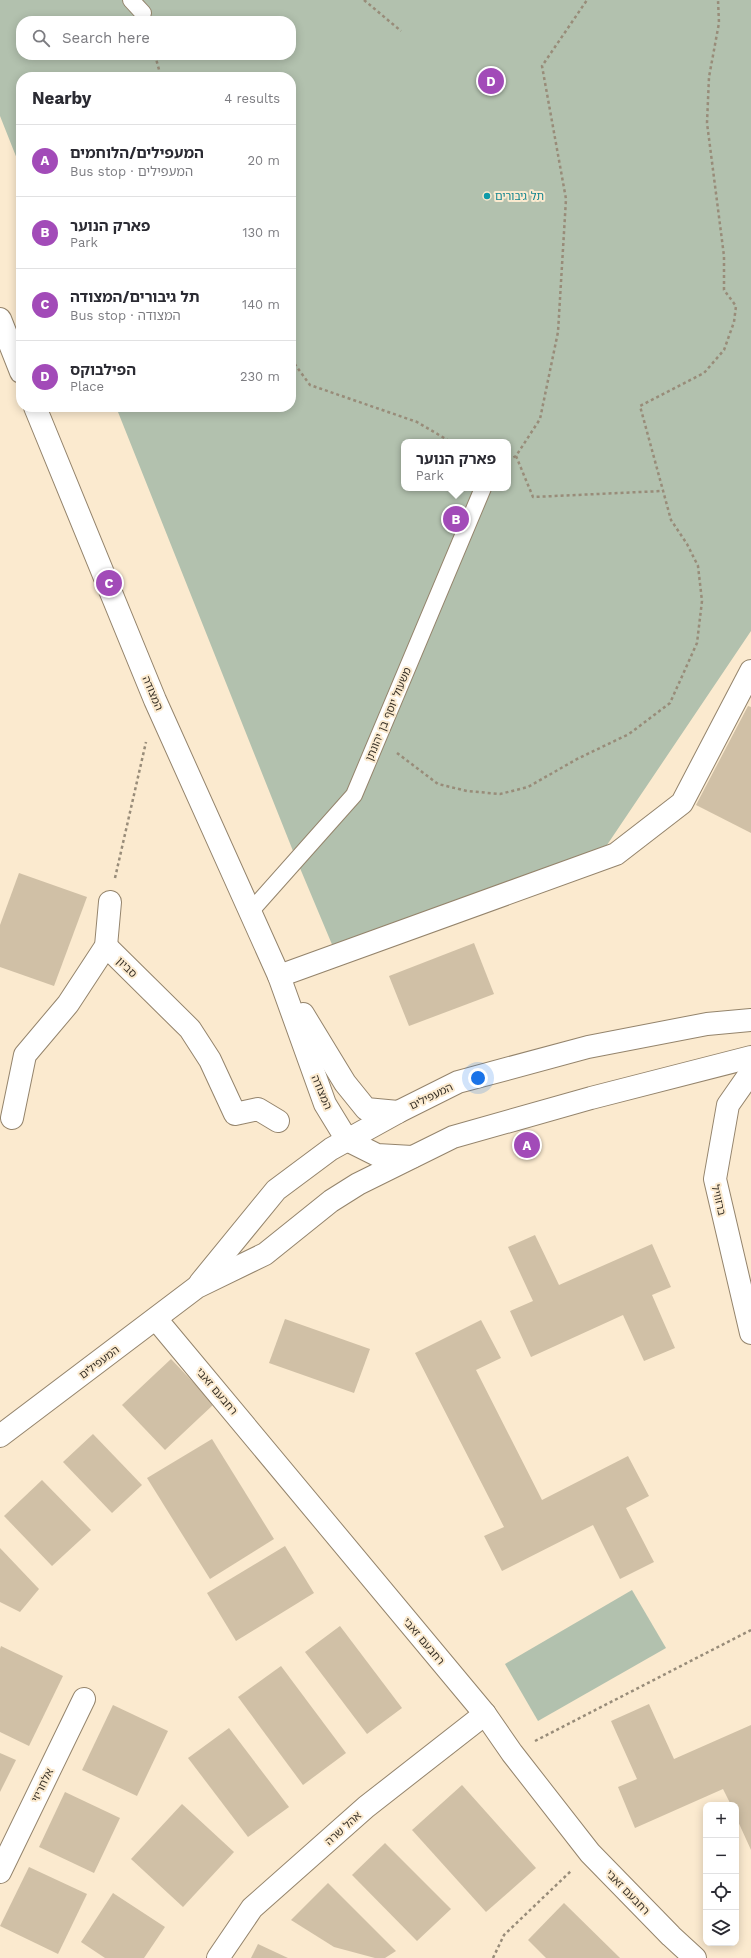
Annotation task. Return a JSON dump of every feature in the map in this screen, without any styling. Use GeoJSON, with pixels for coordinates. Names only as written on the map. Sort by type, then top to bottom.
{"type":"FeatureCollection","features":[{"type":"Feature","properties":{"kind":"street"},"geometry":{"type":"LineString","coordinates":[[0,320],[6,354],[16,366]]}},
{"type":"Feature","properties":{"kind":"street","name":"המצודה"},"geometry":{"type":"LineString","coordinates":[[37,412],[155,700],[279,976],[325,1104],[347,1140]]}},
{"type":"Feature","properties":{"kind":"street"},"geometry":{"type":"LineString","coordinates":[[279,976],[616,854],[682,803],[751,671]]}},
{"type":"Feature","properties":{"kind":"street"},"geometry":{"type":"LineString","coordinates":[[106,946],[110,902]]}},
{"type":"Feature","properties":{"kind":"street","name":"סביון"},"geometry":{"type":"LineString","coordinates":[[12,1118],[25,1055],[68,1004],[106,946],[190,1029],[210,1060],[235,1114],[258,1109],[278,1121]]}},
{"type":"Feature","properties":{"kind":"street","name":"המצודה"},"geometry":{"type":"LineString","coordinates":[[279,976],[346,1083],[366,1109],[398,1112]]}},
{"type":"Feature","properties":{"kind":"street","name":"המעפילים"},"geometry":{"type":"LineString","coordinates":[[197,1287],[276,1190],[331,1149],[398,1112],[458,1082],[588,1047],[707,1024],[751,1020]]}},
{"type":"Feature","properties":{"kind":"street","name":"המעפילים"},"geometry":{"type":"LineString","coordinates":[[0,1436],[197,1287],[265,1254],[330,1201],[358,1184],[453,1137],[591,1098],[751,1057]]}},
{"type":"Feature","properties":{"kind":"street","name":"ברזוויל"},"geometry":{"type":"LineString","coordinates":[[751,1072],[728,1105],[715,1179],[751,1333]]}},
{"type":"Feature","properties":{"kind":"street"},"geometry":{"type":"LineString","coordinates":[[347,1140],[377,1155],[412,1157]]}},
{"type":"Feature","properties":{"kind":"street","name":"רחבעם זאבי"},"geometry":{"type":"LineString","coordinates":[[156,1319],[484,1714],[512,1753],[590,1853],[671,1936],[695,1958]]}},
{"type":"Feature","properties":{"kind":"street","name":"אלחריזי"},"geometry":{"type":"LineString","coordinates":[[0,1872],[84,1699]]}},
{"type":"Feature","properties":{"kind":"street","name":"אהל שרה"},"geometry":{"type":"LineString","coordinates":[[218,1958],[252,1908],[366,1807],[484,1714]]}},
{"type":"Feature","properties":{"kind":"lane"},"geometry":{"type":"LineString","coordinates":[[131,0],[143,13]]}},
{"type":"Feature","properties":{"kind":"lane","name":"משעול יוסף בן יהונתן"},"geometry":{"type":"LineString","coordinates":[[250,912],[354,795],[482,491]]}},
{"type":"Feature","properties":{"kind":"path"},"geometry":{"type":"LineString","coordinates":[[364,0],[401,31]]}},
{"type":"Feature","properties":{"kind":"path"},"geometry":{"type":"LineString","coordinates":[[511,458],[516,456],[540,419],[558,332],[566,199],[542,66],[587,0]]}},
{"type":"Feature","properties":{"kind":"path"},"geometry":{"type":"LineString","coordinates":[[377,739],[438,784],[467,791],[500,794],[528,787],[577,759],[629,734],[670,703],[697,643],[702,601],[698,566],[687,544],[670,520],[640,406],[704,373],[724,350],[734,322],[736,306],[724,290],[724,256],[707,123],[709,77],[719,23],[718,0]]}},
{"type":"Feature","properties":{"kind":"path"},"geometry":{"type":"LineString","coordinates":[[156,60],[160,72]]}},
{"type":"Feature","properties":{"kind":"path"},"geometry":{"type":"LineString","coordinates":[[296,366],[310,385],[417,422],[446,439]]}},
{"type":"Feature","properties":{"kind":"path"},"geometry":{"type":"LineString","coordinates":[[516,456],[534,497],[662,492]]}},
{"type":"Feature","properties":{"kind":"path"},"geometry":{"type":"LineString","coordinates":[[110,902],[146,739]]}},
{"type":"Feature","properties":{"kind":"path"},"geometry":{"type":"LineString","coordinates":[[512,1753],[751,1630]]}},
{"type":"Feature","properties":{"kind":"path"},"geometry":{"type":"LineString","coordinates":[[494,1958],[504,1935],[590,1853]]}},
{"type":"Feature","properties":{"kind":"green space"},"geometry":{"type":"Polygon","coordinates":[[[0,0],[751,0],[751,631],[607,845],[336,954],[297,861],[118,412],[296,412],[296,72],[16,72],[16,156],[0,116],[0,0]]]}},
{"type":"Feature","properties":{"kind":"green space"},"geometry":{"type":"Polygon","coordinates":[[[632,1590],[666,1648],[538,1721],[505,1664],[632,1590]]]}},
{"type":"Feature","properties":{"kind":"building"},"geometry":{"type":"Polygon","coordinates":[[[748,706],[751,707],[751,833],[696,805],[748,706]]]}},
{"type":"Feature","properties":{"kind":"building"},"geometry":{"type":"Polygon","coordinates":[[[19,873],[87,897],[54,986],[0,967],[0,925],[19,873]]]}},
{"type":"Feature","properties":{"kind":"building"},"geometry":{"type":"Polygon","coordinates":[[[474,943],[494,994],[409,1026],[389,976],[474,943]]]}},
{"type":"Feature","properties":{"kind":"building"},"geometry":{"type":"Polygon","coordinates":[[[535,1235],[559,1285],[652,1244],[671,1287],[652,1295],[675,1348],[644,1361],[623,1315],[531,1357],[510,1311],[533,1301],[508,1247],[535,1235]]]}},
{"type":"Feature","properties":{"kind":"building"},"geometry":{"type":"Polygon","coordinates":[[[285,1319],[370,1349],[354,1393],[269,1363],[285,1319]]]}},
{"type":"Feature","properties":{"kind":"building"},"geometry":{"type":"Polygon","coordinates":[[[481,1320],[501,1358],[476,1370],[542,1500],[628,1456],[649,1496],[626,1508],[654,1562],[620,1579],[593,1525],[502,1571],[484,1536],[504,1527],[415,1353],[481,1320]]]}},
{"type":"Feature","properties":{"kind":"building"},"geometry":{"type":"Polygon","coordinates":[[[171,1359],[214,1404],[165,1450],[122,1405],[171,1359]]]}},
{"type":"Feature","properties":{"kind":"building"},"geometry":{"type":"Polygon","coordinates":[[[93,1434],[142,1485],[112,1513],[63,1462],[93,1434]]]}},
{"type":"Feature","properties":{"kind":"building"},"geometry":{"type":"Polygon","coordinates":[[[212,1439],[274,1539],[210,1579],[147,1478],[212,1439]]]}},
{"type":"Feature","properties":{"kind":"building"},"geometry":{"type":"Polygon","coordinates":[[[42,1480],[91,1530],[52,1566],[4,1516],[42,1480]]]}},
{"type":"Feature","properties":{"kind":"building"},"geometry":{"type":"Polygon","coordinates":[[[285,1546],[314,1593],[236,1641],[207,1593],[285,1546]]]}},
{"type":"Feature","properties":{"kind":"building"},"geometry":{"type":"Polygon","coordinates":[[[0,1548],[39,1589],[20,1612],[0,1602],[0,1548]]]}},
{"type":"Feature","properties":{"kind":"building"},"geometry":{"type":"Polygon","coordinates":[[[340,1626],[402,1708],[367,1734],[305,1652],[340,1626]]]}},
{"type":"Feature","properties":{"kind":"building"},"geometry":{"type":"Polygon","coordinates":[[[1,1646],[63,1676],[29,1746],[0,1732],[1,1646]]]}},
{"type":"Feature","properties":{"kind":"building"},"geometry":{"type":"Polygon","coordinates":[[[281,1666],[346,1753],[303,1785],[238,1697],[281,1666]]]}},
{"type":"Feature","properties":{"kind":"building"},"geometry":{"type":"Polygon","coordinates":[[[649,1704],[674,1759],[751,1725],[751,1850],[739,1824],[739,1802],[730,1802],[723,1789],[635,1828],[618,1787],[637,1779],[611,1721],[649,1704]]]}},
{"type":"Feature","properties":{"kind":"building"},"geometry":{"type":"Polygon","coordinates":[[[113,1705],[168,1731],[137,1796],[82,1770],[113,1705]]]}},
{"type":"Feature","properties":{"kind":"building"},"geometry":{"type":"Polygon","coordinates":[[[229,1728],[289,1807],[248,1837],[188,1758],[229,1728]]]}},
{"type":"Feature","properties":{"kind":"building"},"geometry":{"type":"Polygon","coordinates":[[[0,1753],[16,1760],[0,1792],[0,1753]]]}},
{"type":"Feature","properties":{"kind":"building"},"geometry":{"type":"Polygon","coordinates":[[[462,1785],[536,1868],[486,1912],[412,1830],[462,1785]]]}},
{"type":"Feature","properties":{"kind":"building"},"geometry":{"type":"Polygon","coordinates":[[[65,1792],[120,1818],[94,1873],[39,1847],[65,1792]]]}},
{"type":"Feature","properties":{"kind":"building"},"geometry":{"type":"Polygon","coordinates":[[[182,1804],[234,1852],[183,1907],[131,1859],[182,1804]]]}},
{"type":"Feature","properties":{"kind":"building"},"geometry":{"type":"Polygon","coordinates":[[[385,1843],[451,1909],[417,1941],[352,1875],[385,1843]]]}},
{"type":"Feature","properties":{"kind":"building"},"geometry":{"type":"Polygon","coordinates":[[[29,1867],[87,1894],[58,1954],[0,1926],[29,1867]]]}},
{"type":"Feature","properties":{"kind":"building"},"geometry":{"type":"Polygon","coordinates":[[[328,1883],[396,1951],[385,1958],[375,1958],[334,1947],[291,1920],[328,1883]]]}},
{"type":"Feature","properties":{"kind":"building"},"geometry":{"type":"Polygon","coordinates":[[[113,1893],[165,1927],[144,1958],[105,1958],[81,1942],[113,1893]]]}},
{"type":"Feature","properties":{"kind":"building"},"geometry":{"type":"Polygon","coordinates":[[[564,1903],[620,1958],[546,1958],[528,1940],[564,1903]]]}},
{"type":"Feature","properties":{"kind":"building"},"geometry":{"type":"Polygon","coordinates":[[[258,1944],[288,1958],[251,1958],[258,1944]]]}},
{"type":"Feature","properties":{"kind":"place","name":"הפילבוקס"},"geometry":{"type":"Point","coordinates":[491,81]}},
{"type":"Feature","properties":{"kind":"place","name":"תל גיבורים"},"geometry":{"type":"Point","coordinates":[487,196]}},
{"type":"Feature","properties":{"kind":"place","name":"פארק הנוער"},"geometry":{"type":"Point","coordinates":[456,519]}},
{"type":"Feature","properties":{"kind":"place","name":"תל גיבורים/המצודה"},"geometry":{"type":"Point","coordinates":[109,583]}},
{"type":"Feature","properties":{"kind":"place","name":"המעפילים/הלוחמים"},"geometry":{"type":"Point","coordinates":[527,1145]}}]}
